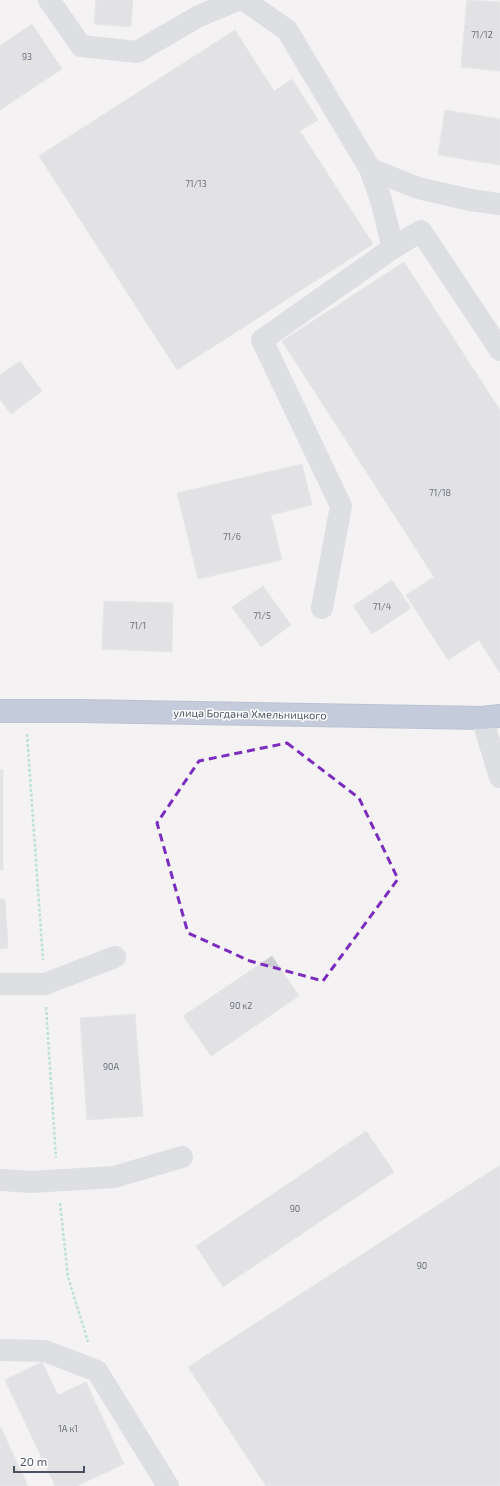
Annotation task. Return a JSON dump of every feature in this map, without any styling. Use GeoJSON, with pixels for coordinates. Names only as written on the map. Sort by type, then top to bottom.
{"type":"FeatureCollection","features":[{"type":"Feature","properties":{"kind":"highway","name":"улица Богдана Хмельницкого"},"geometry":{"type":"LineString","coordinates":[[0,711],[79,710],[491,717]]}},
{"type":"Feature","properties":{"kind":"lane"},"geometry":{"type":"LineString","coordinates":[[49,0],[81,46],[137,52],[199,16],[237,0]]}},
{"type":"Feature","properties":{"kind":"lane"},"geometry":{"type":"LineString","coordinates":[[244,0],[287,30],[370,169],[381,200],[393,248]]}},
{"type":"Feature","properties":{"kind":"lane"},"geometry":{"type":"LineString","coordinates":[[370,169],[418,188],[470,200],[500,204]]}},
{"type":"Feature","properties":{"kind":"lane"},"geometry":{"type":"LineString","coordinates":[[322,608],[340,506],[262,340],[393,248],[421,231],[500,350]]}},
{"type":"Feature","properties":{"kind":"lane"},"geometry":{"type":"LineString","coordinates":[[491,717],[500,777]]}},
{"type":"Feature","properties":{"kind":"lane"},"geometry":{"type":"LineString","coordinates":[[0,984],[45,984],[115,957]]}},
{"type":"Feature","properties":{"kind":"lane"},"geometry":{"type":"LineString","coordinates":[[0,1180],[31,1182],[114,1177],[182,1157]]}},
{"type":"Feature","properties":{"kind":"lane"},"geometry":{"type":"LineString","coordinates":[[0,1350],[45,1350],[97,1372],[168,1486]]}},
{"type":"Feature","properties":{"kind":"path"},"geometry":{"type":"LineString","coordinates":[[25,711],[58,1180],[68,1277],[97,1372]]}},
{"type":"Feature","properties":{"kind":"highlighted area"},"geometry":{"type":"Polygon","coordinates":[[[287,743],[359,798],[398,879],[323,981],[250,961],[188,933],[157,823],[199,761],[287,743]]]}},
{"type":"Feature","properties":{"kind":"building"},"geometry":{"type":"Polygon","coordinates":[[[96,0],[133,0],[131,27],[94,24],[96,0]]]}},
{"type":"Feature","properties":{"kind":"building"},"geometry":{"type":"Polygon","coordinates":[[[467,0],[500,2],[500,71],[461,67],[467,0]]]}},
{"type":"Feature","properties":{"kind":"building"},"geometry":{"type":"Polygon","coordinates":[[[32,24],[62,69],[0,110],[0,46],[32,24]]]}},
{"type":"Feature","properties":{"kind":"building"},"geometry":{"type":"Polygon","coordinates":[[[235,30],[274,91],[292,79],[318,120],[300,131],[373,244],[177,370],[39,156],[235,30]]]}},
{"type":"Feature","properties":{"kind":"building"},"geometry":{"type":"Polygon","coordinates":[[[445,110],[500,119],[500,165],[438,155],[445,110]]]}},
{"type":"Feature","properties":{"kind":"building"},"geometry":{"type":"Polygon","coordinates":[[[404,262],[500,410],[500,673],[479,640],[448,660],[406,595],[434,577],[282,341],[404,262]]]}},
{"type":"Feature","properties":{"kind":"building"},"geometry":{"type":"Polygon","coordinates":[[[20,361],[42,391],[11,414],[0,399],[0,375],[20,361]]]}},
{"type":"Feature","properties":{"kind":"building"},"geometry":{"type":"Polygon","coordinates":[[[302,464],[312,505],[271,515],[282,560],[198,579],[177,493],[302,464]]]}},
{"type":"Feature","properties":{"kind":"building"},"geometry":{"type":"Polygon","coordinates":[[[392,580],[411,608],[372,634],[353,606],[392,580]]]}},
{"type":"Feature","properties":{"kind":"building"},"geometry":{"type":"Polygon","coordinates":[[[263,586],[291,625],[261,647],[232,607],[263,586]]]}},
{"type":"Feature","properties":{"kind":"building"},"geometry":{"type":"Polygon","coordinates":[[[104,601],[173,603],[172,652],[102,649],[104,601]]]}},
{"type":"Feature","properties":{"kind":"building"},"geometry":{"type":"Polygon","coordinates":[[[0,770],[3,770],[3,870],[0,870],[0,770]]]}},
{"type":"Feature","properties":{"kind":"building"},"geometry":{"type":"Polygon","coordinates":[[[0,899],[5,899],[8,948],[0,949],[0,899]]]}},
{"type":"Feature","properties":{"kind":"building"},"geometry":{"type":"Polygon","coordinates":[[[272,956],[299,996],[211,1056],[183,1016],[272,956]]]}},
{"type":"Feature","properties":{"kind":"building"},"geometry":{"type":"Polygon","coordinates":[[[135,1014],[143,1116],[87,1120],[80,1018],[135,1014]]]}},
{"type":"Feature","properties":{"kind":"building"},"geometry":{"type":"Polygon","coordinates":[[[366,1131],[394,1172],[223,1287],[196,1246],[366,1131]]]}},
{"type":"Feature","properties":{"kind":"building"},"geometry":{"type":"Polygon","coordinates":[[[500,1165],[500,1486],[266,1486],[188,1367],[500,1165]]]}},
{"type":"Feature","properties":{"kind":"building"},"geometry":{"type":"Polygon","coordinates":[[[42,1362],[58,1395],[86,1382],[124,1464],[77,1486],[55,1486],[5,1380],[42,1362]]]}},
{"type":"Feature","properties":{"kind":"building"},"geometry":{"type":"Polygon","coordinates":[[[0,1426],[28,1486],[0,1486],[0,1426]]]}}]}
